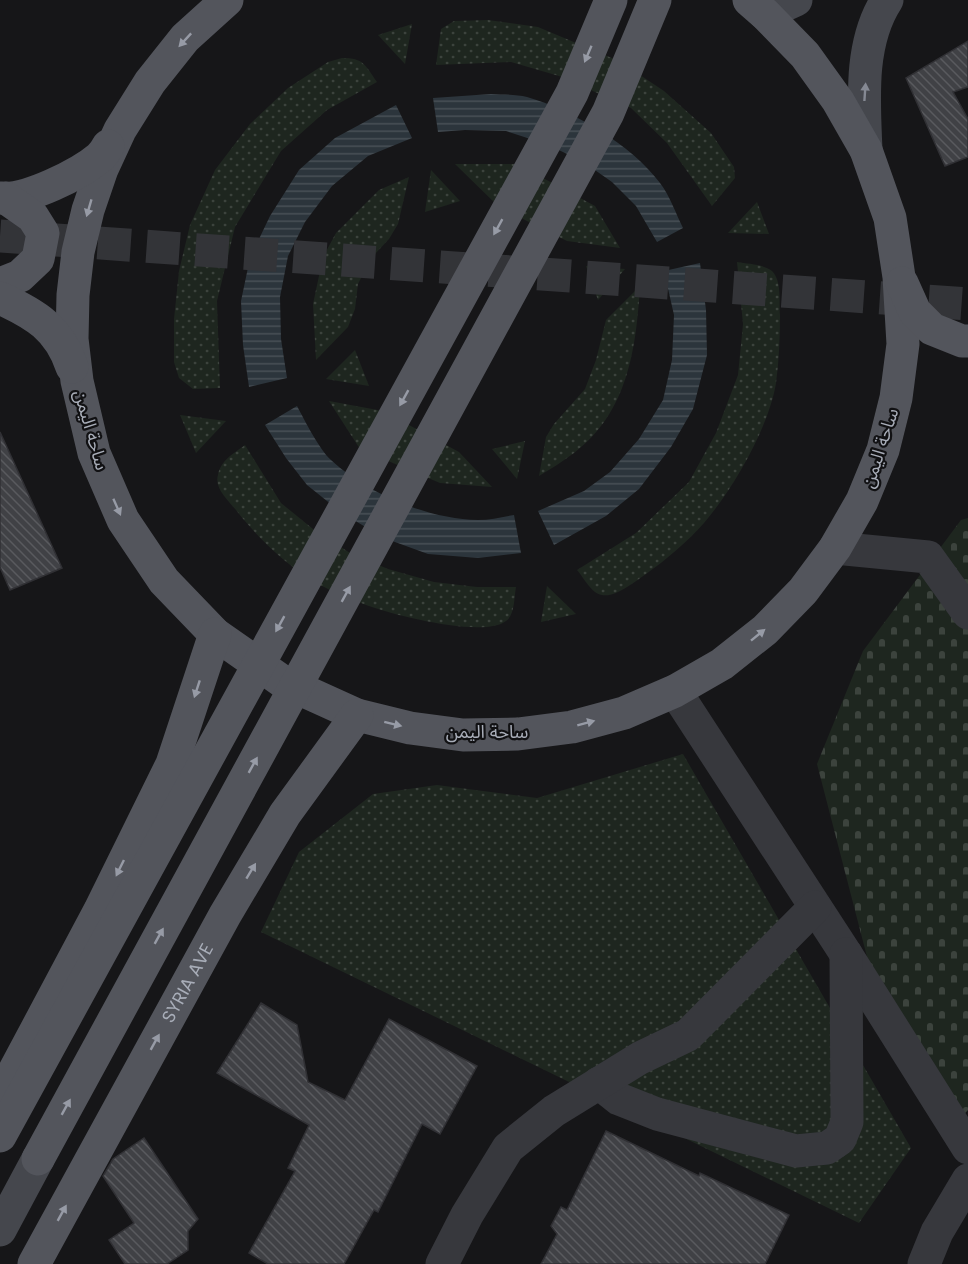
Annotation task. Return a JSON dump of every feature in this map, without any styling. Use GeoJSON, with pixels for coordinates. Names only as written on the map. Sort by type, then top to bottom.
{"type":"FeatureCollection","features":[{"type":"Feature","properties":{"kind":"main road","name":"ساحة اليمن"},"geometry":{"type":"LineString","coordinates":[[227,0],[185,38],[150,82],[120,130],[102,169],[88,210],[78,252],[73,295],[72,339],[76,381],[94,453],[123,520],[164,581],[215,634],[282,681],[357,715],[420,730],[464,735],[518,734],[572,727],[624,712],[675,691],[722,664],[765,630],[803,591],[835,548],[862,501],[883,450],[896,398],[903,344],[899,277],[890,218],[866,150],[838,101],[805,55],[757,7]]}},
{"type":"Feature","properties":{"kind":"main road"},"geometry":{"type":"LineString","coordinates":[[0,1136],[572,93],[611,0]]}},
{"type":"Feature","properties":{"kind":"main road"},"geometry":{"type":"LineString","coordinates":[[0,1230],[608,113],[655,0]]}},
{"type":"Feature","properties":{"kind":"main road"},"geometry":{"type":"LineString","coordinates":[[757,7],[796,0]]}},
{"type":"Feature","properties":{"kind":"main road"},"geometry":{"type":"LineString","coordinates":[[866,150],[864,102],[867,51],[879,13],[887,0]]}},
{"type":"Feature","properties":{"kind":"main road"},"geometry":{"type":"LineString","coordinates":[[3,198],[40,190],[75,174],[102,156],[120,130]]}},
{"type":"Feature","properties":{"kind":"main road"},"geometry":{"type":"LineString","coordinates":[[0,284],[20,276],[38,259],[44,233],[33,217],[3,198]]}},
{"type":"Feature","properties":{"kind":"main road"},"geometry":{"type":"LineString","coordinates":[[899,277],[915,312],[932,329],[962,341],[968,341]]}},
{"type":"Feature","properties":{"kind":"main road"},"geometry":{"type":"LineString","coordinates":[[0,298],[29,312],[55,334],[68,356],[76,381]]}},
{"type":"Feature","properties":{"kind":"main road"},"geometry":{"type":"LineString","coordinates":[[0,1098],[100,910],[172,764],[215,634]]}},
{"type":"Feature","properties":{"kind":"main road","name":"SYRIA AVE"},"geometry":{"type":"LineString","coordinates":[[34,1264],[225,915],[285,814],[357,715]]}},
{"type":"Feature","properties":{"kind":"street"},"geometry":{"type":"LineString","coordinates":[[835,548],[928,557],[968,613]]}},
{"type":"Feature","properties":{"kind":"street"},"geometry":{"type":"LineString","coordinates":[[675,691],[846,954],[968,1148]]}},
{"type":"Feature","properties":{"kind":"street"},"geometry":{"type":"LineString","coordinates":[[442,1264],[467,1215],[507,1149],[554,1111],[640,1058],[688,1035],[815,907]]}},
{"type":"Feature","properties":{"kind":"street"},"geometry":{"type":"LineString","coordinates":[[599,1083],[619,1099],[657,1114],[796,1151],[827,1148],[840,1139],[848,1122],[846,954]]}},
{"type":"Feature","properties":{"kind":"street"},"geometry":{"type":"LineString","coordinates":[[924,1264],[937,1232],[968,1180]]}},
{"type":"Feature","properties":{"kind":"green space"},"geometry":{"type":"Polygon","coordinates":[[[488,20],[538,27],[619,61],[664,91],[711,133],[734,167],[735,178],[712,206],[667,143],[631,108],[559,76],[511,62],[436,65],[441,29],[454,21],[488,20]]]}},
{"type":"Feature","properties":{"kind":"green space"},"geometry":{"type":"Polygon","coordinates":[[[412,24],[405,64],[378,35],[412,24]]]}},
{"type":"Feature","properties":{"kind":"green space"},"geometry":{"type":"Polygon","coordinates":[[[342,58],[360,61],[377,82],[327,110],[281,151],[235,227],[217,301],[220,388],[193,389],[179,378],[174,362],[174,319],[179,271],[190,225],[215,170],[250,124],[288,88],[328,62],[342,58]]]}},
{"type":"Feature","properties":{"kind":"green space"},"geometry":{"type":"Polygon","coordinates":[[[455,164],[517,164],[595,206],[620,248],[567,241],[499,207],[455,164]]]}},
{"type":"Feature","properties":{"kind":"green space"},"geometry":{"type":"Polygon","coordinates":[[[431,170],[460,201],[425,212],[431,170]]]}},
{"type":"Feature","properties":{"kind":"green space"},"geometry":{"type":"Polygon","coordinates":[[[409,177],[398,224],[389,239],[374,255],[358,284],[355,309],[348,327],[316,360],[313,304],[323,257],[336,233],[379,190],[409,177]]]}},
{"type":"Feature","properties":{"kind":"green space"},"geometry":{"type":"Polygon","coordinates":[[[757,202],[769,234],[728,233],[757,202]]]}},
{"type":"Feature","properties":{"kind":"green space"},"geometry":{"type":"Polygon","coordinates":[[[737,262],[760,266],[772,271],[779,286],[778,366],[776,383],[766,419],[738,475],[715,509],[684,544],[619,592],[607,595],[598,594],[577,570],[636,533],[689,482],[716,433],[738,375],[743,324],[737,262]]]}},
{"type":"Feature","properties":{"kind":"green space"},"geometry":{"type":"Polygon","coordinates":[[[586,266],[625,269],[598,300],[586,266]]]}},
{"type":"Feature","properties":{"kind":"green space"},"geometry":{"type":"Polygon","coordinates":[[[640,286],[632,356],[618,399],[592,437],[574,453],[539,476],[546,437],[554,424],[585,389],[596,360],[606,320],[640,286]]]}},
{"type":"Feature","properties":{"kind":"green space"},"geometry":{"type":"Polygon","coordinates":[[[355,350],[369,386],[326,379],[355,350]]]}},
{"type":"Feature","properties":{"kind":"green space"},"geometry":{"type":"Polygon","coordinates":[[[329,401],[383,411],[459,452],[492,487],[440,483],[360,449],[329,401]]]}},
{"type":"Feature","properties":{"kind":"green space"},"geometry":{"type":"Polygon","coordinates":[[[180,415],[226,421],[196,453],[180,415]]]}},
{"type":"Feature","properties":{"kind":"green space"},"geometry":{"type":"Polygon","coordinates":[[[525,441],[517,479],[492,449],[525,441]]]}},
{"type":"Feature","properties":{"kind":"green space"},"geometry":{"type":"Polygon","coordinates":[[[245,445],[281,503],[313,529],[350,553],[388,569],[434,582],[477,587],[516,587],[513,610],[509,618],[495,626],[479,627],[420,620],[363,604],[306,577],[265,542],[226,498],[218,485],[217,480],[222,465],[245,445]]]}},
{"type":"Feature","properties":{"kind":"green space"},"geometry":{"type":"Polygon","coordinates":[[[968,518],[968,1110],[950,1129],[872,976],[817,764],[863,651],[961,520],[968,518]]]}},
{"type":"Feature","properties":{"kind":"green space"},"geometry":{"type":"Polygon","coordinates":[[[547,586],[576,614],[541,622],[547,586]]]}},
{"type":"Feature","properties":{"kind":"green space"},"geometry":{"type":"Polygon","coordinates":[[[683,754],[911,1148],[859,1223],[261,932],[299,852],[373,794],[437,785],[537,798],[683,754]]]}},
{"type":"Feature","properties":{"kind":"shaded area"},"geometry":{"type":"Polygon","coordinates":[[[491,94],[523,96],[544,103],[600,131],[634,155],[660,183],[683,228],[657,242],[636,206],[612,182],[582,161],[546,144],[506,131],[438,132],[433,98],[491,94]]]}},
{"type":"Feature","properties":{"kind":"shaded area"},"geometry":{"type":"Polygon","coordinates":[[[396,105],[412,138],[368,156],[332,186],[305,222],[288,256],[280,297],[281,339],[287,378],[249,387],[243,345],[241,301],[250,258],[270,216],[299,170],[335,138],[396,105]]]}},
{"type":"Feature","properties":{"kind":"shaded area"},"geometry":{"type":"Polygon","coordinates":[[[700,263],[706,310],[707,355],[693,409],[671,447],[639,489],[606,516],[554,545],[538,511],[584,491],[610,472],[639,439],[663,400],[672,360],[674,315],[664,271],[700,263]]]}},
{"type":"Feature","properties":{"kind":"shaded area"},"geometry":{"type":"Polygon","coordinates":[[[297,406],[326,455],[363,484],[419,510],[439,515],[478,520],[514,515],[521,553],[478,558],[428,554],[384,538],[342,513],[307,485],[265,425],[297,406]]]}},
{"type":"Feature","properties":{"kind":"building"},"geometry":{"type":"Polygon","coordinates":[[[968,41],[968,87],[953,92],[968,119],[968,157],[945,166],[906,78],[968,41]]]}},
{"type":"Feature","properties":{"kind":"building"},"geometry":{"type":"Polygon","coordinates":[[[0,432],[62,568],[10,590],[0,567],[0,432]]]}},
{"type":"Feature","properties":{"kind":"building"},"geometry":{"type":"Polygon","coordinates":[[[261,1003],[297,1025],[308,1082],[345,1100],[389,1019],[477,1066],[440,1134],[422,1124],[378,1212],[374,1210],[344,1264],[268,1264],[249,1253],[295,1171],[288,1168],[309,1125],[217,1073],[261,1003]]]}},
{"type":"Feature","properties":{"kind":"building"},"geometry":{"type":"Polygon","coordinates":[[[606,1131],[699,1176],[700,1173],[789,1215],[765,1264],[541,1264],[557,1234],[551,1226],[561,1207],[567,1210],[606,1131]]]}},
{"type":"Feature","properties":{"kind":"building"},"geometry":{"type":"Polygon","coordinates":[[[144,1138],[198,1219],[188,1231],[188,1250],[167,1264],[125,1264],[109,1240],[134,1223],[103,1176],[113,1159],[144,1138]]]}},
{"type":"Feature","properties":{"kind":"tunnel"},"geometry":{"type":"LineString","coordinates":[[0,236],[968,304]]}}]}
